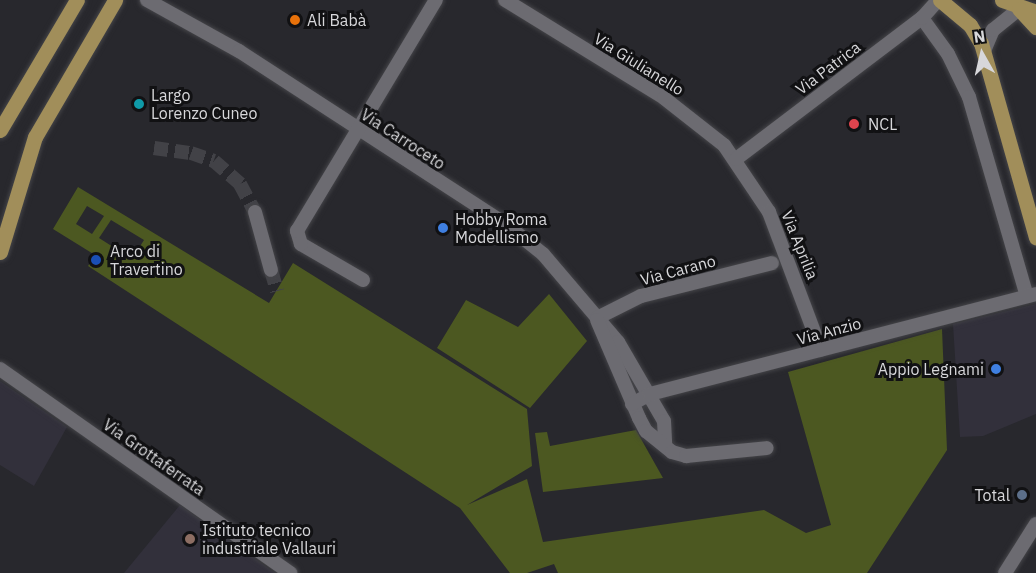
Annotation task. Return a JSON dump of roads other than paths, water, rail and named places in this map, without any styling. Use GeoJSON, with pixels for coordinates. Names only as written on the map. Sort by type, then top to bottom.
{"type":"FeatureCollection","features":[{"type":"Feature","properties":{"kind":"main road"},"geometry":{"type":"LineString","coordinates":[[0,130],[77,0]]}},
{"type":"Feature","properties":{"kind":"main road"},"geometry":{"type":"LineString","coordinates":[[0,252],[35,137],[115,0]]}},
{"type":"Feature","properties":{"kind":"main road"},"geometry":{"type":"LineString","coordinates":[[939,0],[974,28],[984,51],[1036,237]]}},
{"type":"Feature","properties":{"kind":"main road"},"geometry":{"type":"LineString","coordinates":[[1002,0],[1019,9],[1036,12]]}},
{"type":"Feature","properties":{"kind":"main road"},"geometry":{"type":"LineString","coordinates":[[1019,9],[1036,27]]}},
{"type":"Feature","properties":{"kind":"street","name":"Via Carroceto"},"geometry":{"type":"LineString","coordinates":[[147,0],[220,39],[508,226],[553,265],[618,342],[664,421],[665,443]]}},
{"type":"Feature","properties":{"kind":"street","name":"Via Carroceto"},"geometry":{"type":"LineString","coordinates":[[162,0],[171,12]]}},
{"type":"Feature","properties":{"kind":"street"},"geometry":{"type":"LineString","coordinates":[[363,280],[301,244],[296,235],[357,128],[436,0]]}},
{"type":"Feature","properties":{"kind":"street","name":"Via Giulianello"},"geometry":{"type":"LineString","coordinates":[[505,0],[520,4],[672,103],[736,159]]}},
{"type":"Feature","properties":{"kind":"street","name":"Via Patrica"},"geometry":{"type":"LineString","coordinates":[[736,159],[922,18],[939,0]]}},
{"type":"Feature","properties":{"kind":"street"},"geometry":{"type":"LineString","coordinates":[[984,51],[993,30],[1019,9]]}},
{"type":"Feature","properties":{"kind":"street"},"geometry":{"type":"LineString","coordinates":[[922,18],[960,76],[1032,295]]}},
{"type":"Feature","properties":{"kind":"street"},"geometry":{"type":"LineString","coordinates":[[987,154],[1012,148]]}},
{"type":"Feature","properties":{"kind":"street","name":"Via Aprilia"},"geometry":{"type":"LineString","coordinates":[[736,159],[769,212],[821,350]]}},
{"type":"Feature","properties":{"kind":"street"},"geometry":{"type":"LineString","coordinates":[[255,212],[271,270]]}},
{"type":"Feature","properties":{"kind":"street","name":"Via Carano"},"geometry":{"type":"LineString","coordinates":[[597,318],[641,296],[772,263]]}},
{"type":"Feature","properties":{"kind":"street","name":"Via Anzio"},"geometry":{"type":"LineString","coordinates":[[632,404],[650,394],[1032,295]]}},
{"type":"Feature","properties":{"kind":"street","name":"Via Carroceto"},"geometry":{"type":"LineString","coordinates":[[597,318],[632,404],[646,430],[683,456],[767,448]]}},
{"type":"Feature","properties":{"kind":"street","name":"Via Grottaferrata"},"geometry":{"type":"LineString","coordinates":[[0,369],[290,573]]}},
{"type":"Feature","properties":{"kind":"street"},"geometry":{"type":"LineString","coordinates":[[1005,573],[1036,524]]}},
{"type":"Feature","properties":{"kind":"tunnel"},"geometry":{"type":"LineString","coordinates":[[154,148],[191,153],[214,161],[240,184],[255,212]]}},
{"type":"Feature","properties":{"kind":"tunnel"},"geometry":{"type":"LineString","coordinates":[[271,270],[277,291]]}},
{"type":"Feature","properties":{"kind":"place","name":"Ali Babà"},"geometry":{"type":"Point","coordinates":[295,20]}},
{"type":"Feature","properties":{"kind":"place","name":"Largo Lorenzo Cuneo"},"geometry":{"type":"Point","coordinates":[139,104]}},
{"type":"Feature","properties":{"kind":"place","name":"NCL"},"geometry":{"type":"Point","coordinates":[854,124]}},
{"type":"Feature","properties":{"kind":"place","name":"Hobby Roma Modellismo"},"geometry":{"type":"Point","coordinates":[443,228]}},
{"type":"Feature","properties":{"kind":"place","name":"Arco di Travertino"},"geometry":{"type":"Point","coordinates":[96,260]}},
{"type":"Feature","properties":{"kind":"place","name":"Appio Legnami"},"geometry":{"type":"Point","coordinates":[996,369]}},
{"type":"Feature","properties":{"kind":"place","name":"Total"},"geometry":{"type":"Point","coordinates":[1022,495]}},
{"type":"Feature","properties":{"kind":"place","name":"Istituto tecnico industriale Vallauri"},"geometry":{"type":"Point","coordinates":[190,539]}}]}
